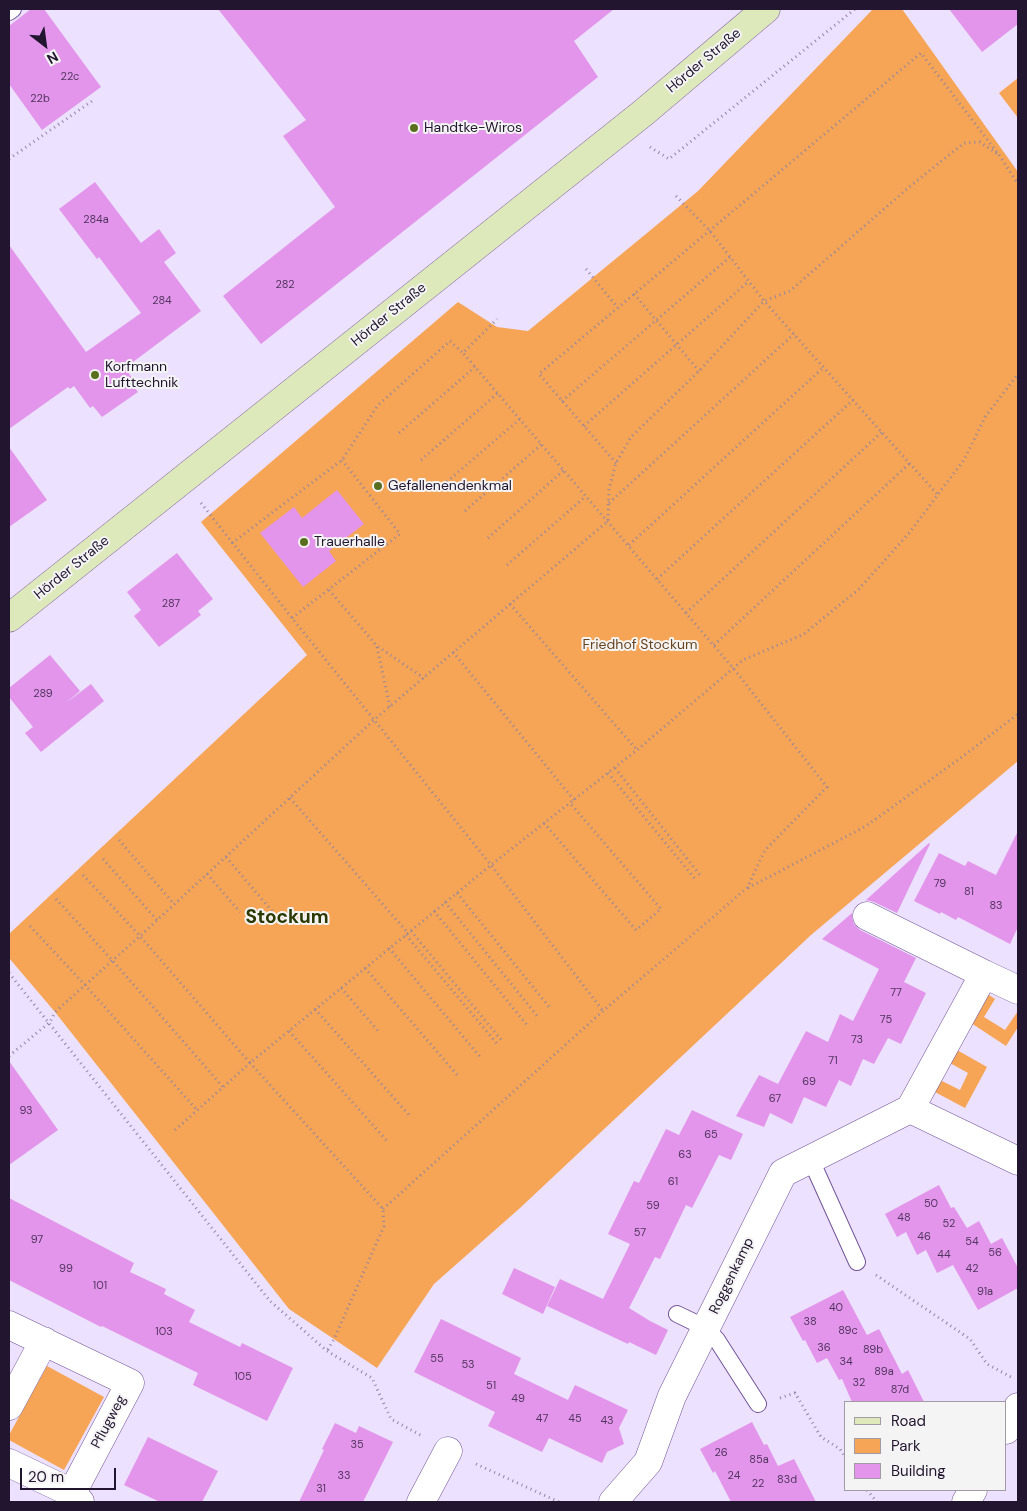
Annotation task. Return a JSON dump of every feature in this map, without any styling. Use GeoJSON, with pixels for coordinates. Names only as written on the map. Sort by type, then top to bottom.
{"type":"FeatureCollection","features":[{"type":"Feature","properties":{"kind":"main road","name":"Hörder Straße"},"geometry":{"type":"LineString","coordinates":[[9,618],[642,113],[766,9]]}},
{"type":"Feature","properties":{"kind":"street"},"geometry":{"type":"LineString","coordinates":[[867,916],[1018,990]]}},
{"type":"Feature","properties":{"kind":"street"},"geometry":{"type":"LineString","coordinates":[[984,974],[910,1109],[1018,1161]]}},
{"type":"Feature","properties":{"kind":"street","name":"Roggenkamp"},"geometry":{"type":"LineString","coordinates":[[613,1502],[648,1462],[672,1396],[783,1173],[910,1109]]}},
{"type":"Feature","properties":{"kind":"street","name":"Pflugweg"},"geometry":{"type":"LineString","coordinates":[[9,1325],[130,1383],[76,1498],[9,1463]]}},
{"type":"Feature","properties":{"kind":"street"},"geometry":{"type":"LineString","coordinates":[[9,1406],[44,1341]]}},
{"type":"Feature","properties":{"kind":"street"},"geometry":{"type":"LineString","coordinates":[[1007,1428],[1018,1407]]}},
{"type":"Feature","properties":{"kind":"street"},"geometry":{"type":"LineString","coordinates":[[421,1502],[448,1451]]}},
{"type":"Feature","properties":{"kind":"street"},"geometry":{"type":"LineString","coordinates":[[966,1502],[972,1491]]}},
{"type":"Feature","properties":{"kind":"lane"},"geometry":{"type":"LineString","coordinates":[[9,12],[13,9]]}},
{"type":"Feature","properties":{"kind":"lane"},"geometry":{"type":"LineString","coordinates":[[811,1160],[857,1262]]}},
{"type":"Feature","properties":{"kind":"lane"},"geometry":{"type":"LineString","coordinates":[[677,1314],[706,1328],[717,1340],[758,1404]]}},
{"type":"Feature","properties":{"kind":"path"},"geometry":{"type":"LineString","coordinates":[[669,159],[855,9]]}},
{"type":"Feature","properties":{"kind":"path"},"geometry":{"type":"LineString","coordinates":[[616,463],[539,374],[921,53],[1000,155],[1018,184]]}},
{"type":"Feature","properties":{"kind":"path"},"geometry":{"type":"LineString","coordinates":[[9,159],[95,99]]}},
{"type":"Feature","properties":{"kind":"path"},"geometry":{"type":"LineString","coordinates":[[9,1056],[50,1022],[55,1012],[158,920],[375,719],[608,521],[609,489],[616,463],[631,438],[700,371],[764,301],[790,291],[908,188],[964,143],[980,142],[1000,155]]}},
{"type":"Feature","properties":{"kind":"path"},"geometry":{"type":"LineString","coordinates":[[676,196],[710,230],[764,301],[938,495]]}},
{"type":"Feature","properties":{"kind":"path"},"geometry":{"type":"LineString","coordinates":[[562,401],[730,257]]}},
{"type":"Feature","properties":{"kind":"path"},"geometry":{"type":"LineString","coordinates":[[586,269],[618,308]]}},
{"type":"Feature","properties":{"kind":"path"},"geometry":{"type":"LineString","coordinates":[[584,426],[749,281]]}},
{"type":"Feature","properties":{"kind":"path"},"geometry":{"type":"LineString","coordinates":[[634,294],[700,371]]}},
{"type":"Feature","properties":{"kind":"path"},"geometry":{"type":"LineString","coordinates":[[463,353],[497,319]]}},
{"type":"Feature","properties":{"kind":"path"},"geometry":{"type":"LineString","coordinates":[[608,503],[794,334]]}},
{"type":"Feature","properties":{"kind":"path"},"geometry":{"type":"LineString","coordinates":[[232,543],[342,460],[378,405],[450,341],[498,393],[734,668],[827,787],[765,850],[747,888]]}},
{"type":"Feature","properties":{"kind":"path"},"geometry":{"type":"LineString","coordinates":[[398,433],[475,367]]}},
{"type":"Feature","properties":{"kind":"path"},"geometry":{"type":"LineString","coordinates":[[629,545],[824,367]]}},
{"type":"Feature","properties":{"kind":"path"},"geometry":{"type":"LineString","coordinates":[[175,1130],[250,1063],[315,1009],[491,865],[615,768],[743,660],[804,634],[859,589],[910,532],[964,460],[985,417],[1018,374]]}},
{"type":"Feature","properties":{"kind":"path"},"geometry":{"type":"LineString","coordinates":[[421,460],[498,393]]}},
{"type":"Feature","properties":{"kind":"path"},"geometry":{"type":"LineString","coordinates":[[657,578],[853,400]]}},
{"type":"Feature","properties":{"kind":"path"},"geometry":{"type":"LineString","coordinates":[[443,485],[520,419]]}},
{"type":"Feature","properties":{"kind":"path"},"geometry":{"type":"LineString","coordinates":[[686,613],[882,432]]}},
{"type":"Feature","properties":{"kind":"path"},"geometry":{"type":"LineString","coordinates":[[465,511],[542,444]]}},
{"type":"Feature","properties":{"kind":"path"},"geometry":{"type":"LineString","coordinates":[[292,618],[400,534],[342,460]]}},
{"type":"Feature","properties":{"kind":"path"},"geometry":{"type":"LineString","coordinates":[[714,645],[910,463]]}},
{"type":"Feature","properties":{"kind":"path"},"geometry":{"type":"LineString","coordinates":[[488,538],[564,470]]}},
{"type":"Feature","properties":{"kind":"path"},"geometry":{"type":"LineString","coordinates":[[507,565],[586,496]]}},
{"type":"Feature","properties":{"kind":"path"},"geometry":{"type":"LineString","coordinates":[[201,503],[491,865],[603,1010]]}},
{"type":"Feature","properties":{"kind":"path"},"geometry":{"type":"LineString","coordinates":[[329,590],[377,646],[424,678]]}},
{"type":"Feature","properties":{"kind":"path"},"geometry":{"type":"LineString","coordinates":[[510,604],[637,750]]}},
{"type":"Feature","properties":{"kind":"path"},"geometry":{"type":"LineString","coordinates":[[377,646],[390,707]]}},
{"type":"Feature","properties":{"kind":"path"},"geometry":{"type":"LineString","coordinates":[[453,652],[661,909],[636,930],[544,823]]}},
{"type":"Feature","properties":{"kind":"path"},"geometry":{"type":"LineString","coordinates":[[383,1209],[603,1010],[747,888],[866,826],[1018,714]]}},
{"type":"Feature","properties":{"kind":"path"},"geometry":{"type":"LineString","coordinates":[[615,768],[700,874]]}},
{"type":"Feature","properties":{"kind":"path"},"geometry":{"type":"LineString","coordinates":[[608,773],[695,879]]}},
{"type":"Feature","properties":{"kind":"path"},"geometry":{"type":"LineString","coordinates":[[290,798],[503,1042]]}},
{"type":"Feature","properties":{"kind":"path"},"geometry":{"type":"LineString","coordinates":[[119,840],[174,904]]}},
{"type":"Feature","properties":{"kind":"path"},"geometry":{"type":"LineString","coordinates":[[226,857],[283,924]]}},
{"type":"Feature","properties":{"kind":"path"},"geometry":{"type":"LineString","coordinates":[[103,859],[158,920]]}},
{"type":"Feature","properties":{"kind":"path"},"geometry":{"type":"LineString","coordinates":[[83,874],[140,936],[250,1063],[383,1209],[384,1226],[327,1351]]}},
{"type":"Feature","properties":{"kind":"path"},"geometry":{"type":"LineString","coordinates":[[207,874],[240,912]]}},
{"type":"Feature","properties":{"kind":"path"},"geometry":{"type":"LineString","coordinates":[[457,893],[550,1008]]}},
{"type":"Feature","properties":{"kind":"path"},"geometry":{"type":"LineString","coordinates":[[56,899],[113,960],[223,1087]]}},
{"type":"Feature","properties":{"kind":"path"},"geometry":{"type":"LineString","coordinates":[[445,902],[538,1017]]}},
{"type":"Feature","properties":{"kind":"path"},"geometry":{"type":"LineString","coordinates":[[434,911],[526,1025]]}},
{"type":"Feature","properties":{"kind":"path"},"geometry":{"type":"LineString","coordinates":[[30,926],[197,1110]]}},
{"type":"Feature","properties":{"kind":"path"},"geometry":{"type":"LineString","coordinates":[[408,933],[498,1045]]}},
{"type":"Feature","properties":{"kind":"path"},"geometry":{"type":"LineString","coordinates":[[389,948],[480,1058]]}},
{"type":"Feature","properties":{"kind":"path"},"geometry":{"type":"LineString","coordinates":[[366,968],[458,1076]]}},
{"type":"Feature","properties":{"kind":"path"},"geometry":{"type":"LineString","coordinates":[[9,972],[270,1301],[327,1351],[372,1378],[391,1419],[448,1451],[560,1502]]}},
{"type":"Feature","properties":{"kind":"path"},"geometry":{"type":"LineString","coordinates":[[341,988],[379,1032]]}},
{"type":"Feature","properties":{"kind":"path"},"geometry":{"type":"LineString","coordinates":[[315,1009],[410,1116]]}},
{"type":"Feature","properties":{"kind":"path"},"geometry":{"type":"LineString","coordinates":[[289,1031],[388,1142]]}},
{"type":"Feature","properties":{"kind":"path"},"geometry":{"type":"LineString","coordinates":[[857,1262],[970,1339],[986,1364],[1018,1381]]}},
{"type":"Feature","properties":{"kind":"path"},"geometry":{"type":"LineString","coordinates":[[758,1404],[795,1393],[821,1437],[840,1449],[844,1455]]}},
{"type":"Feature","properties":{"kind":"path"},"geometry":{"type":"LineString","coordinates":[[868,1491],[877,1502]]}},
{"type":"Feature","properties":{"kind":"green space","name":"Friedhof Stockum"},"geometry":{"type":"Polygon","coordinates":[[[873,9],[902,9],[1018,172],[1018,761],[811,935],[520,1208],[434,1284],[377,1368],[289,1309],[55,1012],[9,958],[9,934],[307,655],[201,522],[458,302],[497,327],[528,331],[698,191],[873,9]]]}},
{"type":"Feature","properties":{"kind":"green space"},"geometry":{"type":"Polygon","coordinates":[[[1018,78],[1018,118],[999,93],[1018,78]]]}},
{"type":"Feature","properties":{"kind":"green space"},"geometry":{"type":"Polygon","coordinates":[[[986,993],[995,999],[984,1017],[1005,1030],[1018,1011],[1018,1027],[1006,1046],[968,1021],[986,993]]]}},
{"type":"Feature","properties":{"kind":"green space"},"geometry":{"type":"Polygon","coordinates":[[[957,1050],[987,1067],[965,1108],[933,1091],[940,1080],[960,1090],[968,1073],[950,1063],[957,1050]]]}},
{"type":"Feature","properties":{"kind":"green space"},"geometry":{"type":"Polygon","coordinates":[[[47,1366],[104,1397],[64,1470],[9,1440],[9,1435],[47,1366]]]}},
{"type":"Feature","properties":{"kind":"building"},"geometry":{"type":"Polygon","coordinates":[[[31,9],[44,9],[101,87],[42,130],[9,84],[9,26],[31,9]]]}},
{"type":"Feature","properties":{"kind":"building","name":"Handtke-Wiros"},"geometry":{"type":"Polygon","coordinates":[[[218,9],[614,9],[574,41],[598,77],[261,344],[223,296],[335,207],[283,136],[306,120],[218,9]]]}},
{"type":"Feature","properties":{"kind":"building"},"geometry":{"type":"Polygon","coordinates":[[[949,9],[1018,9],[1018,24],[982,52],[949,9]]]}},
{"type":"Feature","properties":{"kind":"building"},"geometry":{"type":"Polygon","coordinates":[[[95,182],[141,243],[159,229],[176,253],[164,262],[201,311],[125,368],[132,378],[129,380],[138,392],[102,417],[93,406],[90,408],[74,386],[70,389],[68,387],[9,429],[9,245],[86,352],[141,313],[99,257],[97,259],[59,209],[95,182]]]}},
{"type":"Feature","properties":{"kind":"building"},"geometry":{"type":"Polygon","coordinates":[[[9,447],[47,500],[9,527],[9,447]]]}},
{"type":"Feature","properties":{"kind":"building","name":"Trauerhalle"},"geometry":{"type":"Polygon","coordinates":[[[337,490],[364,524],[329,551],[336,561],[303,587],[260,533],[294,507],[302,518],[337,490]]]}},
{"type":"Feature","properties":{"kind":"building"},"geometry":{"type":"Polygon","coordinates":[[[177,553],[213,599],[198,611],[201,615],[159,647],[134,616],[141,610],[127,592],[177,553]]]}},
{"type":"Feature","properties":{"kind":"building"},"geometry":{"type":"Polygon","coordinates":[[[50,655],[80,691],[66,703],[91,684],[104,701],[41,752],[25,733],[33,727],[9,697],[9,688],[50,655]]]}},
{"type":"Feature","properties":{"kind":"building"},"geometry":{"type":"Polygon","coordinates":[[[1018,831],[1018,927],[1010,944],[958,917],[956,920],[914,901],[939,853],[965,866],[968,861],[996,875],[1018,831]]]}},
{"type":"Feature","properties":{"kind":"building"},"geometry":{"type":"Polygon","coordinates":[[[929,843],[897,913],[866,900],[929,843]]]}},
{"type":"Feature","properties":{"kind":"building"},"geometry":{"type":"Polygon","coordinates":[[[852,913],[854,924],[860,930],[916,958],[904,982],[926,993],[901,1044],[888,1038],[874,1064],[863,1059],[851,1086],[839,1080],[826,1107],[804,1097],[792,1124],[770,1113],[764,1127],[736,1116],[759,1075],[778,1084],[806,1031],[828,1042],[840,1014],[853,1021],[879,969],[822,939],[852,913]]]}},
{"type":"Feature","properties":{"kind":"building"},"geometry":{"type":"Polygon","coordinates":[[[9,1061],[58,1130],[9,1165],[9,1061]]]}},
{"type":"Feature","properties":{"kind":"building"},"geometry":{"type":"Polygon","coordinates":[[[692,1110],[743,1134],[731,1160],[719,1155],[692,1208],[686,1205],[660,1259],[655,1257],[629,1308],[668,1330],[656,1355],[547,1306],[560,1279],[603,1299],[630,1244],[608,1234],[634,1181],[639,1183],[666,1129],[679,1135],[692,1110]]]}},
{"type":"Feature","properties":{"kind":"building"},"geometry":{"type":"Polygon","coordinates":[[[939,1185],[951,1208],[954,1207],[967,1228],[979,1221],[991,1244],[1002,1238],[1018,1268],[1018,1288],[978,1310],[953,1265],[937,1273],[926,1250],[917,1255],[906,1232],[897,1237],[885,1214],[939,1185]]]}},
{"type":"Feature","properties":{"kind":"building"},"geometry":{"type":"Polygon","coordinates":[[[9,1198],[134,1263],[130,1272],[166,1289],[164,1294],[195,1310],[189,1322],[240,1347],[242,1343],[293,1368],[267,1421],[193,1385],[198,1373],[101,1327],[9,1280],[9,1198]]]}},
{"type":"Feature","properties":{"kind":"building"},"geometry":{"type":"Polygon","coordinates":[[[514,1268],[555,1287],[543,1314],[502,1294],[514,1268]]]}},
{"type":"Feature","properties":{"kind":"building"},"geometry":{"type":"Polygon","coordinates":[[[843,1290],[867,1335],[879,1329],[902,1374],[908,1370],[924,1401],[852,1401],[842,1379],[839,1380],[827,1358],[817,1363],[790,1317],[843,1290]]]}},
{"type":"Feature","properties":{"kind":"building"},"geometry":{"type":"Polygon","coordinates":[[[441,1319],[521,1358],[514,1374],[568,1400],[575,1385],[628,1410],[619,1428],[624,1444],[607,1452],[602,1463],[549,1438],[542,1452],[488,1426],[495,1412],[414,1372],[441,1319]]]}},
{"type":"Feature","properties":{"kind":"building"},"geometry":{"type":"Polygon","coordinates":[[[752,1422],[764,1445],[767,1444],[778,1466],[794,1459],[816,1502],[731,1502],[715,1471],[713,1473],[700,1449],[752,1422]]]}},
{"type":"Feature","properties":{"kind":"building"},"geometry":{"type":"Polygon","coordinates":[[[335,1423],[356,1433],[359,1426],[393,1442],[363,1502],[299,1502],[324,1450],[322,1449],[335,1423]]]}},
{"type":"Feature","properties":{"kind":"building"},"geometry":{"type":"Polygon","coordinates":[[[148,1437],[218,1471],[202,1502],[160,1502],[124,1485],[148,1437]]]}},
{"type":"Feature","properties":{"kind":"place","name":"Handtke-Wiros"},"geometry":{"type":"Point","coordinates":[414,128]}},
{"type":"Feature","properties":{"kind":"place","name":"Korfmann Lufttechnik"},"geometry":{"type":"Point","coordinates":[95,375]}},
{"type":"Feature","properties":{"kind":"place","name":"Gefallenendenkmal"},"geometry":{"type":"Point","coordinates":[378,486]}},
{"type":"Feature","properties":{"kind":"place","name":"Trauerhalle"},"geometry":{"type":"Point","coordinates":[304,542]}},
{"type":"Feature","properties":{"kind":"district","name":"Stockum"},"geometry":{"type":"Point","coordinates":[287,918]}}]}
